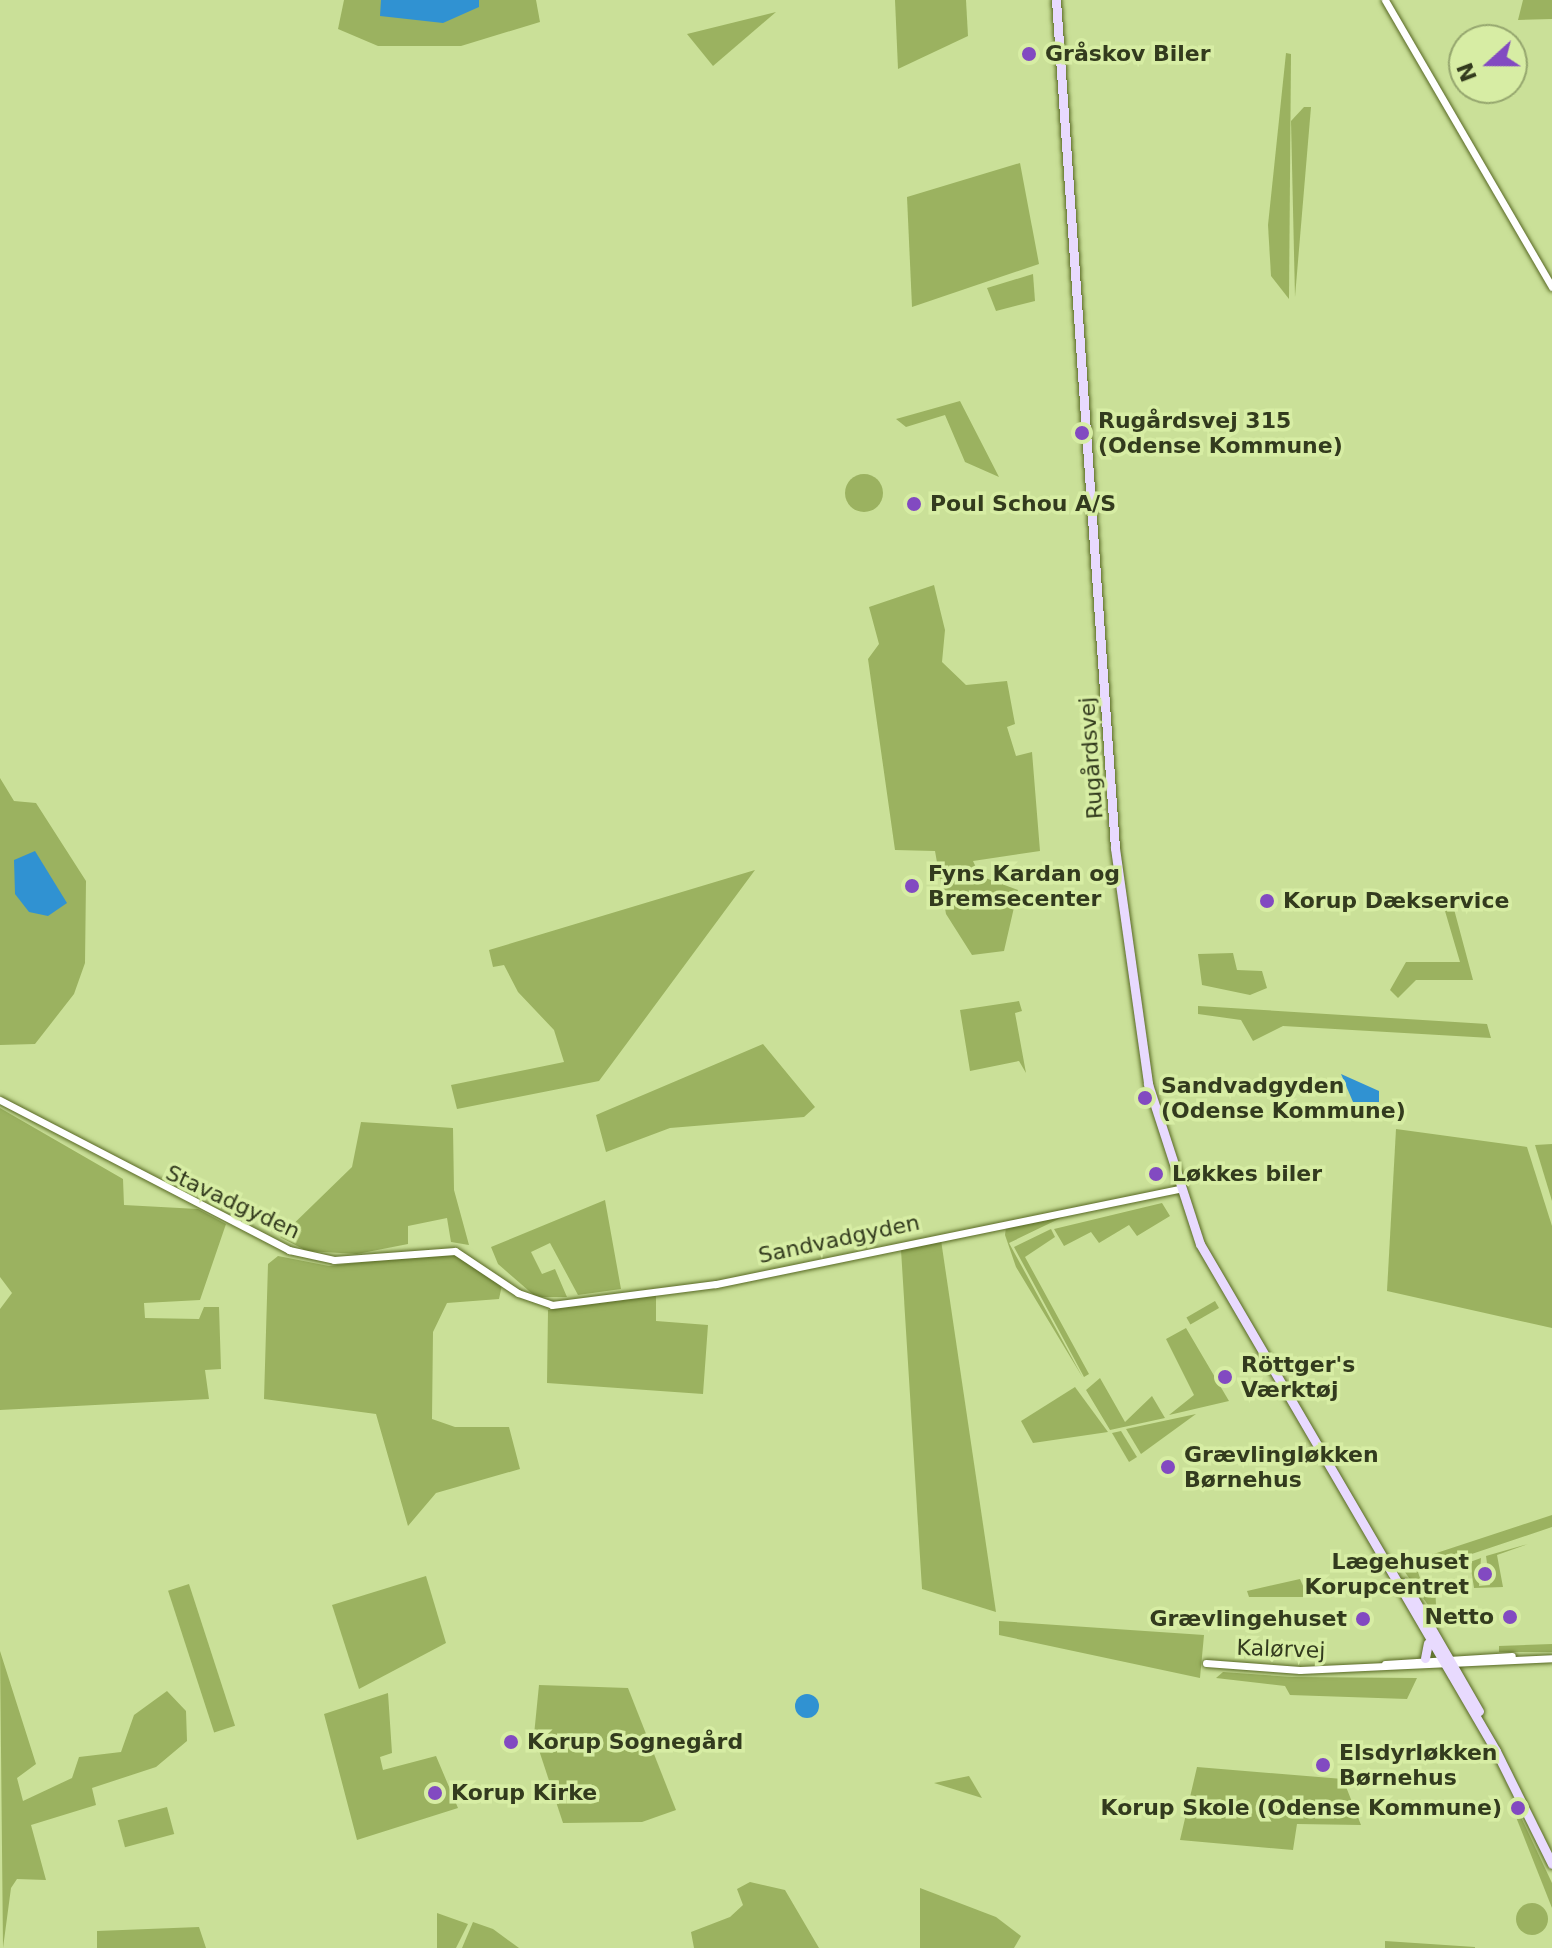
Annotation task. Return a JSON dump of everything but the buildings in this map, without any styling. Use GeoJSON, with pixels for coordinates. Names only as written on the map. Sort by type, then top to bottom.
{"type":"FeatureCollection","features":[{"type":"Feature","properties":{"kind":"main road","name":"Rugårdsvej"},"geometry":{"type":"LineString","coordinates":[[1056,0],[1120,894],[1143,1062],[1179,1189],[1209,1262],[1485,1725],[1496,1751]]}},
{"type":"Feature","properties":{"kind":"main road","name":"Rugårdsvej"},"geometry":{"type":"LineString","coordinates":[[1333,1468],[1418,1617],[1448,1662],[1552,1864]]}},
{"type":"Feature","properties":{"kind":"main road"},"geometry":{"type":"LineString","coordinates":[[1404,1593],[1448,1662]]}},
{"type":"Feature","properties":{"kind":"main road"},"geometry":{"type":"LineString","coordinates":[[1418,1617],[1430,1652],[1425,1658]]}},
{"type":"Feature","properties":{"kind":"street"},"geometry":{"type":"LineString","coordinates":[[1385,0],[1552,287]]}},
{"type":"Feature","properties":{"kind":"street","name":"Stavadgyden"},"geometry":{"type":"LineString","coordinates":[[0,1100],[289,1250],[334,1260],[443,1248],[471,1257],[508,1285]]}},
{"type":"Feature","properties":{"kind":"street","name":"Sandvadgyden"},"geometry":{"type":"LineString","coordinates":[[508,1285],[552,1305],[716,1284],[1179,1189]]}},
{"type":"Feature","properties":{"kind":"street","name":"Kalørvej"},"geometry":{"type":"LineString","coordinates":[[1355,1669],[1425,1658],[1448,1662]]}},
{"type":"Feature","properties":{"kind":"street","name":"Kalørvej"},"geometry":{"type":"LineString","coordinates":[[1206,1663],[1355,1669],[1552,1658]]}},
{"type":"Feature","properties":{"kind":"green space"},"geometry":{"type":"Polygon","coordinates":[[[344,0],[536,0],[540,22],[461,46],[378,46],[338,29],[344,0]]]}},
{"type":"Feature","properties":{"kind":"green space"},"geometry":{"type":"Polygon","coordinates":[[[895,0],[966,0],[968,36],[898,69],[895,0]]]}},
{"type":"Feature","properties":{"kind":"green space"},"geometry":{"type":"Polygon","coordinates":[[[1523,0],[1552,0],[1552,19],[1518,20],[1523,0]]]}},
{"type":"Feature","properties":{"kind":"green space"},"geometry":{"type":"Polygon","coordinates":[[[776,12],[713,66],[687,34],[776,12]]]}},
{"type":"Feature","properties":{"kind":"green space"},"geometry":{"type":"Polygon","coordinates":[[[1286,53],[1291,54],[1289,299],[1271,276],[1268,225],[1286,53]]]}},
{"type":"Feature","properties":{"kind":"green space"},"geometry":{"type":"Polygon","coordinates":[[[1304,107],[1311,107],[1295,297],[1291,121],[1304,107]]]}},
{"type":"Feature","properties":{"kind":"green space"},"geometry":{"type":"Polygon","coordinates":[[[1020,163],[1039,264],[912,307],[907,197],[1020,163]]]}},
{"type":"Feature","properties":{"kind":"green space"},"geometry":{"type":"Polygon","coordinates":[[[1033,274],[1035,301],[996,311],[987,288],[1033,274]]]}},
{"type":"Feature","properties":{"kind":"green space"},"geometry":{"type":"Polygon","coordinates":[[[960,401],[999,477],[965,462],[945,415],[906,427],[896,419],[960,401]]]}},
{"type":"Feature","properties":{"kind":"green space"},"geometry":{"type":"Polygon","coordinates":[[[864,474],[878,479],[883,493],[878,507],[864,512],[850,507],[845,493],[850,479],[864,474]]]}},
{"type":"Feature","properties":{"kind":"green space"},"geometry":{"type":"Polygon","coordinates":[[[934,585],[945,630],[942,662],[966,685],[1007,681],[1015,724],[1007,727],[1016,756],[1032,752],[1040,851],[973,861],[980,876],[1018,890],[1004,951],[972,955],[946,914],[935,851],[895,850],[868,659],[879,644],[869,607],[934,585]]]}},
{"type":"Feature","properties":{"kind":"green space"},"geometry":{"type":"Polygon","coordinates":[[[0,778],[14,801],[36,803],[86,881],[85,963],[74,994],[35,1044],[0,1045],[0,778]]]}},
{"type":"Feature","properties":{"kind":"green space"},"geometry":{"type":"Polygon","coordinates":[[[755,870],[599,1081],[457,1109],[451,1085],[564,1062],[554,1030],[518,992],[504,965],[493,967],[489,950],[755,870]]]}},
{"type":"Feature","properties":{"kind":"green space"},"geometry":{"type":"Polygon","coordinates":[[[1440,894],[1451,898],[1473,980],[1416,980],[1398,998],[1390,990],[1406,962],[1460,962],[1440,894]]]}},
{"type":"Feature","properties":{"kind":"green space"},"geometry":{"type":"Polygon","coordinates":[[[1233,953],[1237,970],[1262,971],[1267,988],[1250,995],[1202,985],[1198,954],[1233,953]]]}},
{"type":"Feature","properties":{"kind":"green space"},"geometry":{"type":"Polygon","coordinates":[[[1019,1001],[1022,1011],[1015,1013],[1026,1073],[1019,1061],[970,1071],[960,1010],[1019,1001]]]}},
{"type":"Feature","properties":{"kind":"green space"},"geometry":{"type":"Polygon","coordinates":[[[1198,1006],[1487,1024],[1491,1038],[1283,1026],[1253,1041],[1241,1020],[1198,1014],[1198,1006]]]}},
{"type":"Feature","properties":{"kind":"green space"},"geometry":{"type":"Polygon","coordinates":[[[763,1044],[815,1107],[804,1117],[670,1128],[606,1152],[596,1115],[763,1044]]]}},
{"type":"Feature","properties":{"kind":"green space"},"geometry":{"type":"Polygon","coordinates":[[[0,1108],[123,1179],[124,1205],[198,1209],[226,1224],[200,1300],[144,1303],[145,1318],[199,1319],[204,1307],[219,1307],[221,1369],[205,1370],[209,1399],[0,1410],[0,1309],[12,1293],[0,1277],[0,1108]]]}},
{"type":"Feature","properties":{"kind":"green space"},"geometry":{"type":"Polygon","coordinates":[[[361,1122],[453,1128],[454,1190],[469,1245],[451,1242],[447,1218],[408,1226],[408,1244],[357,1254],[307,1251],[280,1237],[352,1167],[361,1122]]]}},
{"type":"Feature","properties":{"kind":"green space"},"geometry":{"type":"Polygon","coordinates":[[[1396,1129],[1527,1147],[1552,1226],[1552,1328],[1387,1291],[1396,1129]]]}},
{"type":"Feature","properties":{"kind":"green space"},"geometry":{"type":"Polygon","coordinates":[[[1552,1144],[1552,1201],[1535,1145],[1552,1144]]]}},
{"type":"Feature","properties":{"kind":"green space"},"geometry":{"type":"Polygon","coordinates":[[[605,1200],[621,1289],[578,1295],[550,1243],[531,1252],[542,1274],[555,1269],[567,1297],[536,1297],[498,1264],[491,1247],[605,1200]]]}},
{"type":"Feature","properties":{"kind":"green space"},"geometry":{"type":"Polygon","coordinates":[[[1162,1203],[1170,1216],[1137,1236],[1129,1225],[1099,1243],[1091,1232],[1064,1246],[1054,1229],[1162,1203]]]}},
{"type":"Feature","properties":{"kind":"green space"},"geometry":{"type":"Polygon","coordinates":[[[1069,1214],[1009,1243],[1083,1378],[1016,1267],[1005,1235],[1006,1227],[1069,1214]]]}},
{"type":"Feature","properties":{"kind":"green space"},"geometry":{"type":"Polygon","coordinates":[[[1051,1229],[1055,1237],[1025,1257],[1089,1374],[1084,1377],[1014,1247],[1051,1229]]]}},
{"type":"Feature","properties":{"kind":"green space"},"geometry":{"type":"Polygon","coordinates":[[[941,1240],[996,1612],[922,1589],[901,1250],[941,1240]]]}},
{"type":"Feature","properties":{"kind":"green space"},"geometry":{"type":"Polygon","coordinates":[[[441,1253],[462,1257],[502,1285],[499,1299],[447,1303],[433,1332],[432,1419],[455,1427],[509,1427],[520,1469],[436,1493],[408,1526],[376,1414],[264,1399],[268,1264],[278,1256],[329,1266],[441,1253]]]}},
{"type":"Feature","properties":{"kind":"green space"},"geometry":{"type":"Polygon","coordinates":[[[656,1292],[656,1321],[708,1325],[703,1394],[547,1383],[548,1310],[656,1292]]]}},
{"type":"Feature","properties":{"kind":"green space"},"geometry":{"type":"Polygon","coordinates":[[[1215,1301],[1219,1308],[1190,1324],[1186,1318],[1215,1301]]]}},
{"type":"Feature","properties":{"kind":"green space"},"geometry":{"type":"Polygon","coordinates":[[[1186,1328],[1229,1401],[1169,1415],[1194,1395],[1166,1339],[1186,1328]]]}},
{"type":"Feature","properties":{"kind":"green space"},"geometry":{"type":"Polygon","coordinates":[[[1100,1378],[1125,1422],[1152,1396],[1165,1418],[1110,1430],[1086,1390],[1100,1378]]]}},
{"type":"Feature","properties":{"kind":"green space"},"geometry":{"type":"Polygon","coordinates":[[[1075,1387],[1108,1432],[1033,1443],[1021,1421],[1075,1387]]]}},
{"type":"Feature","properties":{"kind":"green space"},"geometry":{"type":"Polygon","coordinates":[[[1196,1414],[1141,1454],[1126,1429],[1196,1414]]]}},
{"type":"Feature","properties":{"kind":"green space"},"geometry":{"type":"Polygon","coordinates":[[[1121,1431],[1137,1457],[1129,1462],[1112,1433],[1121,1431]]]}},
{"type":"Feature","properties":{"kind":"green space"},"geometry":{"type":"Polygon","coordinates":[[[1552,1515],[1552,1527],[1418,1572],[1422,1584],[1435,1583],[1436,1605],[1428,1605],[1400,1565],[1552,1515]]]}},
{"type":"Feature","properties":{"kind":"green space"},"geometry":{"type":"Polygon","coordinates":[[[1528,1544],[1497,1555],[1503,1587],[1474,1588],[1470,1562],[1481,1558],[1479,1586],[1490,1585],[1486,1556],[1528,1544]]]}},
{"type":"Feature","properties":{"kind":"green space"},"geometry":{"type":"Polygon","coordinates":[[[426,1576],[446,1643],[359,1689],[332,1605],[426,1576]]]}},
{"type":"Feature","properties":{"kind":"green space"},"geometry":{"type":"Polygon","coordinates":[[[1300,1579],[1308,1597],[1249,1597],[1247,1591],[1300,1579]]]}},
{"type":"Feature","properties":{"kind":"green space"},"geometry":{"type":"Polygon","coordinates":[[[189,1584],[235,1726],[214,1733],[168,1591],[189,1584]]]}},
{"type":"Feature","properties":{"kind":"green space"},"geometry":{"type":"Polygon","coordinates":[[[999,1621],[1204,1635],[1200,1678],[999,1635],[999,1621]]]}},
{"type":"Feature","properties":{"kind":"green space"},"geometry":{"type":"Polygon","coordinates":[[[1552,1644],[1552,1652],[1499,1652],[1499,1646],[1552,1644]]]}},
{"type":"Feature","properties":{"kind":"green space"},"geometry":{"type":"Polygon","coordinates":[[[0,1651],[36,1764],[17,1778],[23,1801],[72,1778],[79,1757],[121,1752],[134,1715],[167,1691],[186,1711],[187,1741],[156,1767],[92,1788],[96,1805],[31,1825],[46,1880],[17,1879],[11,1888],[3,1948],[0,1651]]]}},
{"type":"Feature","properties":{"kind":"green space"},"geometry":{"type":"Polygon","coordinates":[[[1223,1672],[1292,1677],[1417,1678],[1407,1699],[1290,1695],[1285,1686],[1216,1678],[1223,1672]]]}},
{"type":"Feature","properties":{"kind":"green space"},"geometry":{"type":"Polygon","coordinates":[[[539,1685],[628,1688],[676,1810],[642,1822],[563,1823],[534,1735],[539,1685]]]}},
{"type":"Feature","properties":{"kind":"green space"},"geometry":{"type":"Polygon","coordinates":[[[388,1693],[392,1753],[380,1757],[383,1770],[436,1756],[458,1808],[357,1840],[324,1714],[388,1693]]]}},
{"type":"Feature","properties":{"kind":"green space"},"geometry":{"type":"Polygon","coordinates":[[[1197,1767],[1343,1779],[1361,1825],[1297,1824],[1293,1850],[1180,1840],[1197,1767]]]}},
{"type":"Feature","properties":{"kind":"green space"},"geometry":{"type":"Polygon","coordinates":[[[969,1776],[982,1798],[934,1783],[969,1776]]]}},
{"type":"Feature","properties":{"kind":"green space"},"geometry":{"type":"Polygon","coordinates":[[[167,1807],[174,1834],[125,1847],[118,1820],[167,1807]]]}},
{"type":"Feature","properties":{"kind":"green space"},"geometry":{"type":"Polygon","coordinates":[[[1519,1813],[1552,1883],[1552,1908],[1516,1817],[1519,1813]]]}},
{"type":"Feature","properties":{"kind":"green space"},"geometry":{"type":"Polygon","coordinates":[[[750,1882],[785,1890],[819,1948],[694,1948],[691,1932],[730,1917],[743,1905],[737,1889],[750,1882]]]}},
{"type":"Feature","properties":{"kind":"green space"},"geometry":{"type":"Polygon","coordinates":[[[920,1888],[996,1917],[1021,1936],[1014,1948],[920,1948],[920,1888]]]}},
{"type":"Feature","properties":{"kind":"green space"},"geometry":{"type":"Polygon","coordinates":[[[1532,1903],[1543,1908],[1548,1919],[1543,1930],[1532,1935],[1521,1930],[1516,1919],[1521,1908],[1532,1903]]]}},
{"type":"Feature","properties":{"kind":"green space"},"geometry":{"type":"Polygon","coordinates":[[[437,1913],[468,1924],[456,1948],[437,1948],[437,1913]]]}},
{"type":"Feature","properties":{"kind":"green space"},"geometry":{"type":"Polygon","coordinates":[[[473,1922],[493,1929],[519,1948],[462,1948],[473,1922]]]}},
{"type":"Feature","properties":{"kind":"green space"},"geometry":{"type":"Polygon","coordinates":[[[199,1927],[206,1948],[97,1948],[97,1931],[199,1927]]]}},
{"type":"Feature","properties":{"kind":"green space"},"geometry":{"type":"Polygon","coordinates":[[[1385,1941],[1475,1947],[1475,1948],[1385,1948],[1385,1941]]]}},
{"type":"Feature","properties":{"kind":"water"},"geometry":{"type":"Polygon","coordinates":[[[381,0],[479,0],[479,7],[443,23],[380,16],[381,0]]]}},
{"type":"Feature","properties":{"kind":"water"},"geometry":{"type":"Polygon","coordinates":[[[35,851],[67,903],[48,916],[29,912],[15,894],[14,860],[35,851]]]}},
{"type":"Feature","properties":{"kind":"water"},"geometry":{"type":"Polygon","coordinates":[[[1341,1074],[1379,1091],[1379,1102],[1353,1102],[1341,1074]]]}},
{"type":"Feature","properties":{"kind":"water"},"geometry":{"type":"Polygon","coordinates":[[[807,1694],[818,1701],[819,1706],[812,1717],[807,1718],[796,1711],[795,1706],[802,1695],[807,1694]]]}},
{"type":"Feature","properties":{"kind":"place","name":"Gråskov Biler"},"geometry":{"type":"Point","coordinates":[1029,54]}},
{"type":"Feature","properties":{"kind":"place","name":"Rugårdsvej 315 (Odense Kommune)"},"geometry":{"type":"Point","coordinates":[1082,433]}},
{"type":"Feature","properties":{"kind":"place","name":"Poul Schou A/S"},"geometry":{"type":"Point","coordinates":[914,504]}},
{"type":"Feature","properties":{"kind":"place","name":"Fyns Kardan og Bremsecenter"},"geometry":{"type":"Point","coordinates":[912,886]}},
{"type":"Feature","properties":{"kind":"place","name":"Korup Dækservice"},"geometry":{"type":"Point","coordinates":[1267,901]}},
{"type":"Feature","properties":{"kind":"place","name":"Sandvadgyden (Odense Kommune)"},"geometry":{"type":"Point","coordinates":[1145,1098]}},
{"type":"Feature","properties":{"kind":"place","name":"Løkkes biler"},"geometry":{"type":"Point","coordinates":[1156,1174]}},
{"type":"Feature","properties":{"kind":"place","name":"Röttger's Værktøj"},"geometry":{"type":"Point","coordinates":[1225,1377]}},
{"type":"Feature","properties":{"kind":"place","name":"Grævlingløkken Børnehus"},"geometry":{"type":"Point","coordinates":[1168,1467]}},
{"type":"Feature","properties":{"kind":"place","name":"Lægehuset Korupcentret"},"geometry":{"type":"Point","coordinates":[1485,1574]}},
{"type":"Feature","properties":{"kind":"place","name":"Netto"},"geometry":{"type":"Point","coordinates":[1510,1617]}},
{"type":"Feature","properties":{"kind":"place","name":"Grævlingehuset"},"geometry":{"type":"Point","coordinates":[1363,1619]}},
{"type":"Feature","properties":{"kind":"place","name":"Korup Sognegård"},"geometry":{"type":"Point","coordinates":[511,1742]}},
{"type":"Feature","properties":{"kind":"place","name":"Elsdyrløkken Børnehus"},"geometry":{"type":"Point","coordinates":[1323,1765]}},
{"type":"Feature","properties":{"kind":"place","name":"Korup Kirke"},"geometry":{"type":"Point","coordinates":[435,1793]}},
{"type":"Feature","properties":{"kind":"place","name":"Korup Skole (Odense Kommune)"},"geometry":{"type":"Point","coordinates":[1518,1808]}}]}
